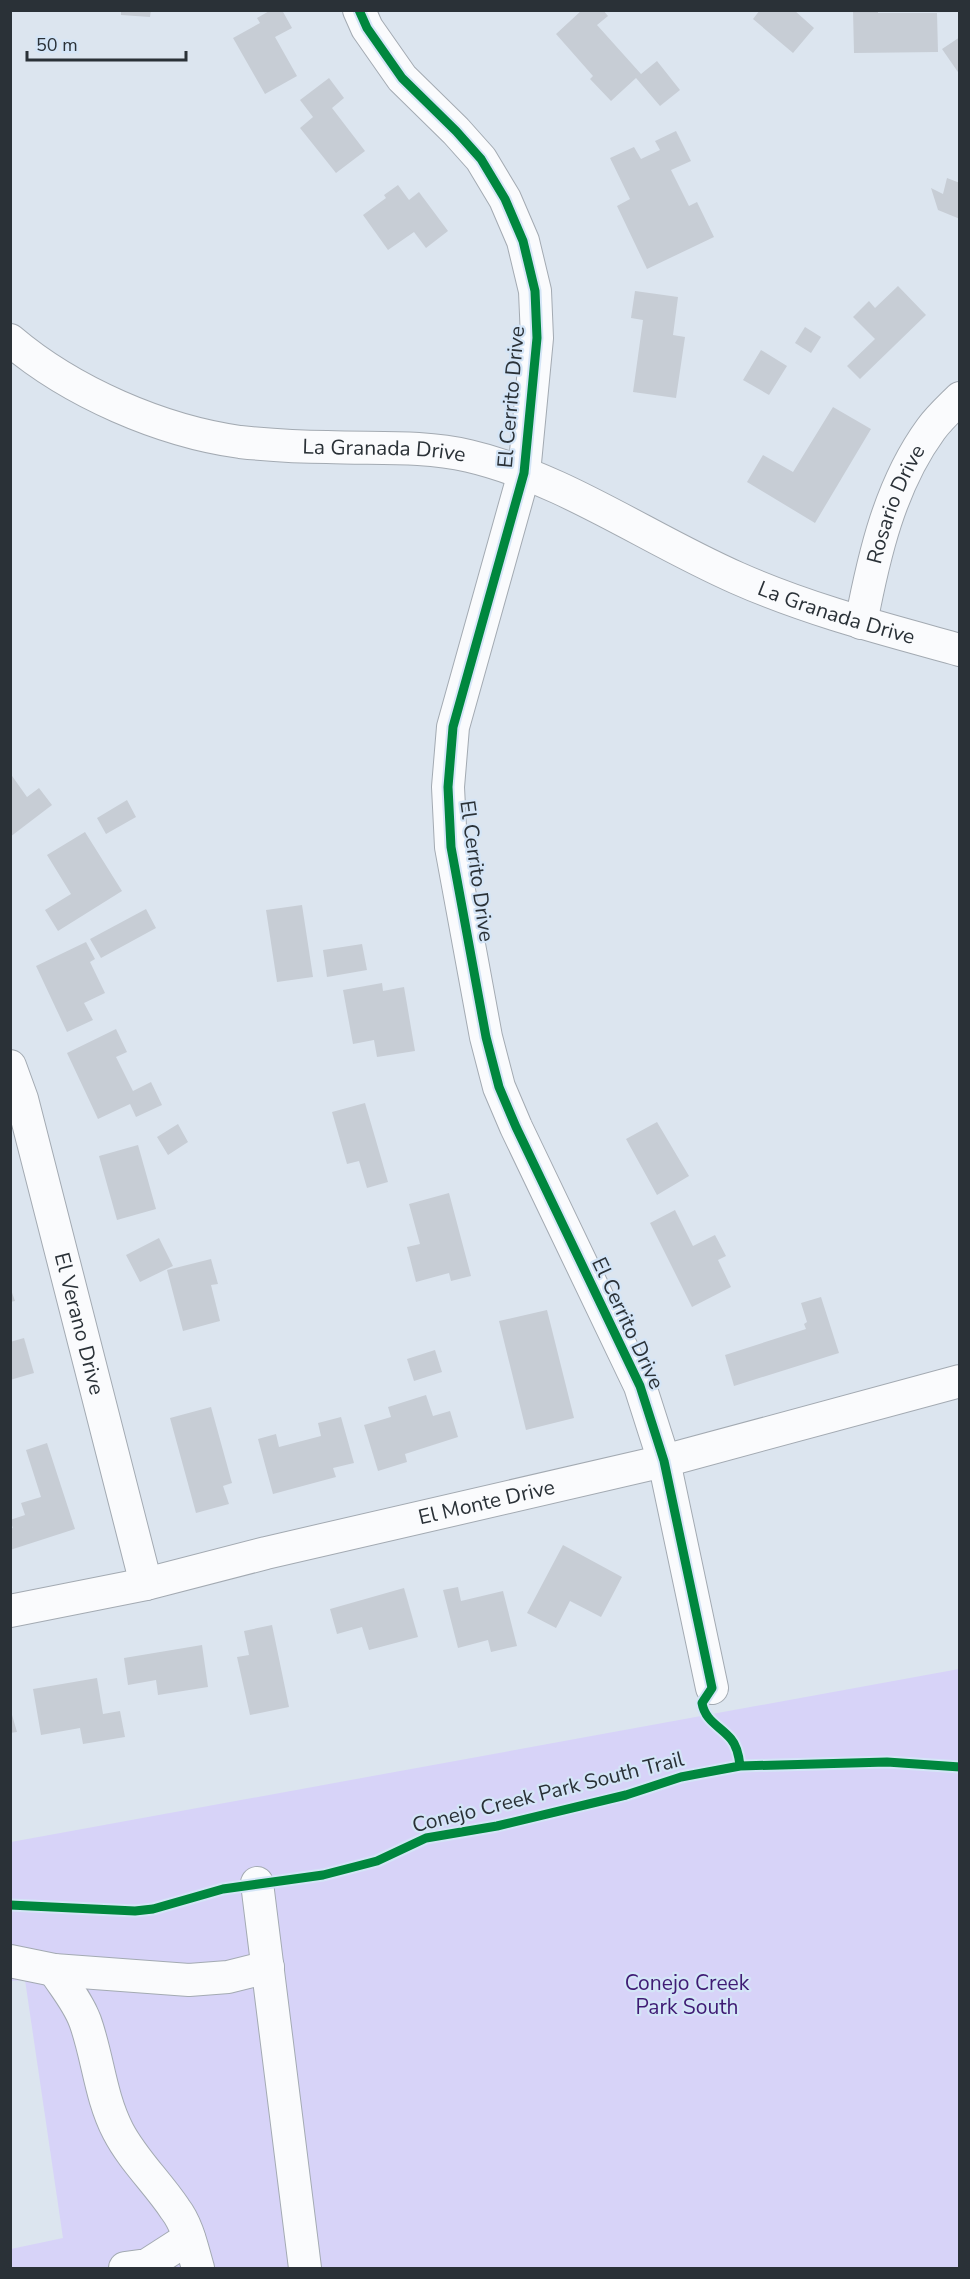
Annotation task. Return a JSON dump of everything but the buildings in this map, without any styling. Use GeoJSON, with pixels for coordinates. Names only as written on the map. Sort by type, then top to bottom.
{"type":"FeatureCollection","features":[{"type":"Feature","properties":{"kind":"street","name":"El Cerrito Drive"},"geometry":{"type":"LineString","coordinates":[[359,10],[367,28],[402,78],[456,130],[480,159],[505,199],[523,241],[535,291],[537,338],[524,473],[453,727],[448,787],[451,847],[486,1037],[499,1087],[640,1386],[664,1461],[712,1688]]}},
{"type":"Feature","properties":{"kind":"street","name":"La Granada Drive"},"geometry":{"type":"LineString","coordinates":[[10,340],[70,381],[121,406],[178,428],[240,442],[325,447],[420,448],[468,456],[524,473],[737,578],[826,613],[960,650]]}},
{"type":"Feature","properties":{"kind":"street","name":"Rosario Drive"},"geometry":{"type":"LineString","coordinates":[[861,623],[888,512],[902,476],[932,428],[960,398]]}},
{"type":"Feature","properties":{"kind":"street","name":"El Verano Drive"},"geometry":{"type":"LineString","coordinates":[[10,1066],[22,1099],[146,1584]]}},
{"type":"Feature","properties":{"kind":"street","name":"El Monte Drive"},"geometry":{"type":"LineString","coordinates":[[10,1611],[146,1584],[266,1553],[664,1461],[960,1381]]}},
{"type":"Feature","properties":{"kind":"street"},"geometry":{"type":"LineString","coordinates":[[257,1882],[305,2268]]}},
{"type":"Feature","properties":{"kind":"street"},"geometry":{"type":"LineString","coordinates":[[10,1961],[54,1970],[189,1980],[228,1977],[268,1967]]}},
{"type":"Feature","properties":{"kind":"street"},"geometry":{"type":"LineString","coordinates":[[54,1970],[76,2001],[86,2022],[107,2103],[118,2131],[136,2161],[176,2209],[185,2226],[198,2268]]}},
{"type":"Feature","properties":{"kind":"street"},"geometry":{"type":"LineString","coordinates":[[125,2268],[147,2265],[189,2238]]}},
{"type":"Feature","properties":{"kind":"green space","name":"Conejo Creek Park South"},"geometry":{"type":"Polygon","coordinates":[[[959,1669],[959,2268],[11,2268],[11,2249],[63,2238],[25,1980],[11,1981],[11,1842],[959,1669]]]}},
{"type":"Feature","properties":{"kind":"cycle path"},"geometry":{"type":"LineString","coordinates":[[359,10],[367,28],[402,78],[481,159],[505,199],[523,241],[535,291],[537,338],[524,473],[453,727],[448,787],[451,847],[486,1037],[499,1087],[640,1386],[664,1461],[712,1688],[702,1703],[706,1714],[733,1742],[740,1766]]}},
{"type":"Feature","properties":{"kind":"cycle path","name":"Conejo Creek Park South Trail"},"geometry":{"type":"LineString","coordinates":[[10,1905],[135,1911],[153,1909],[223,1889],[323,1875],[377,1861],[426,1838],[497,1826],[626,1795],[681,1777],[740,1766],[887,1762],[960,1767]]}}]}
